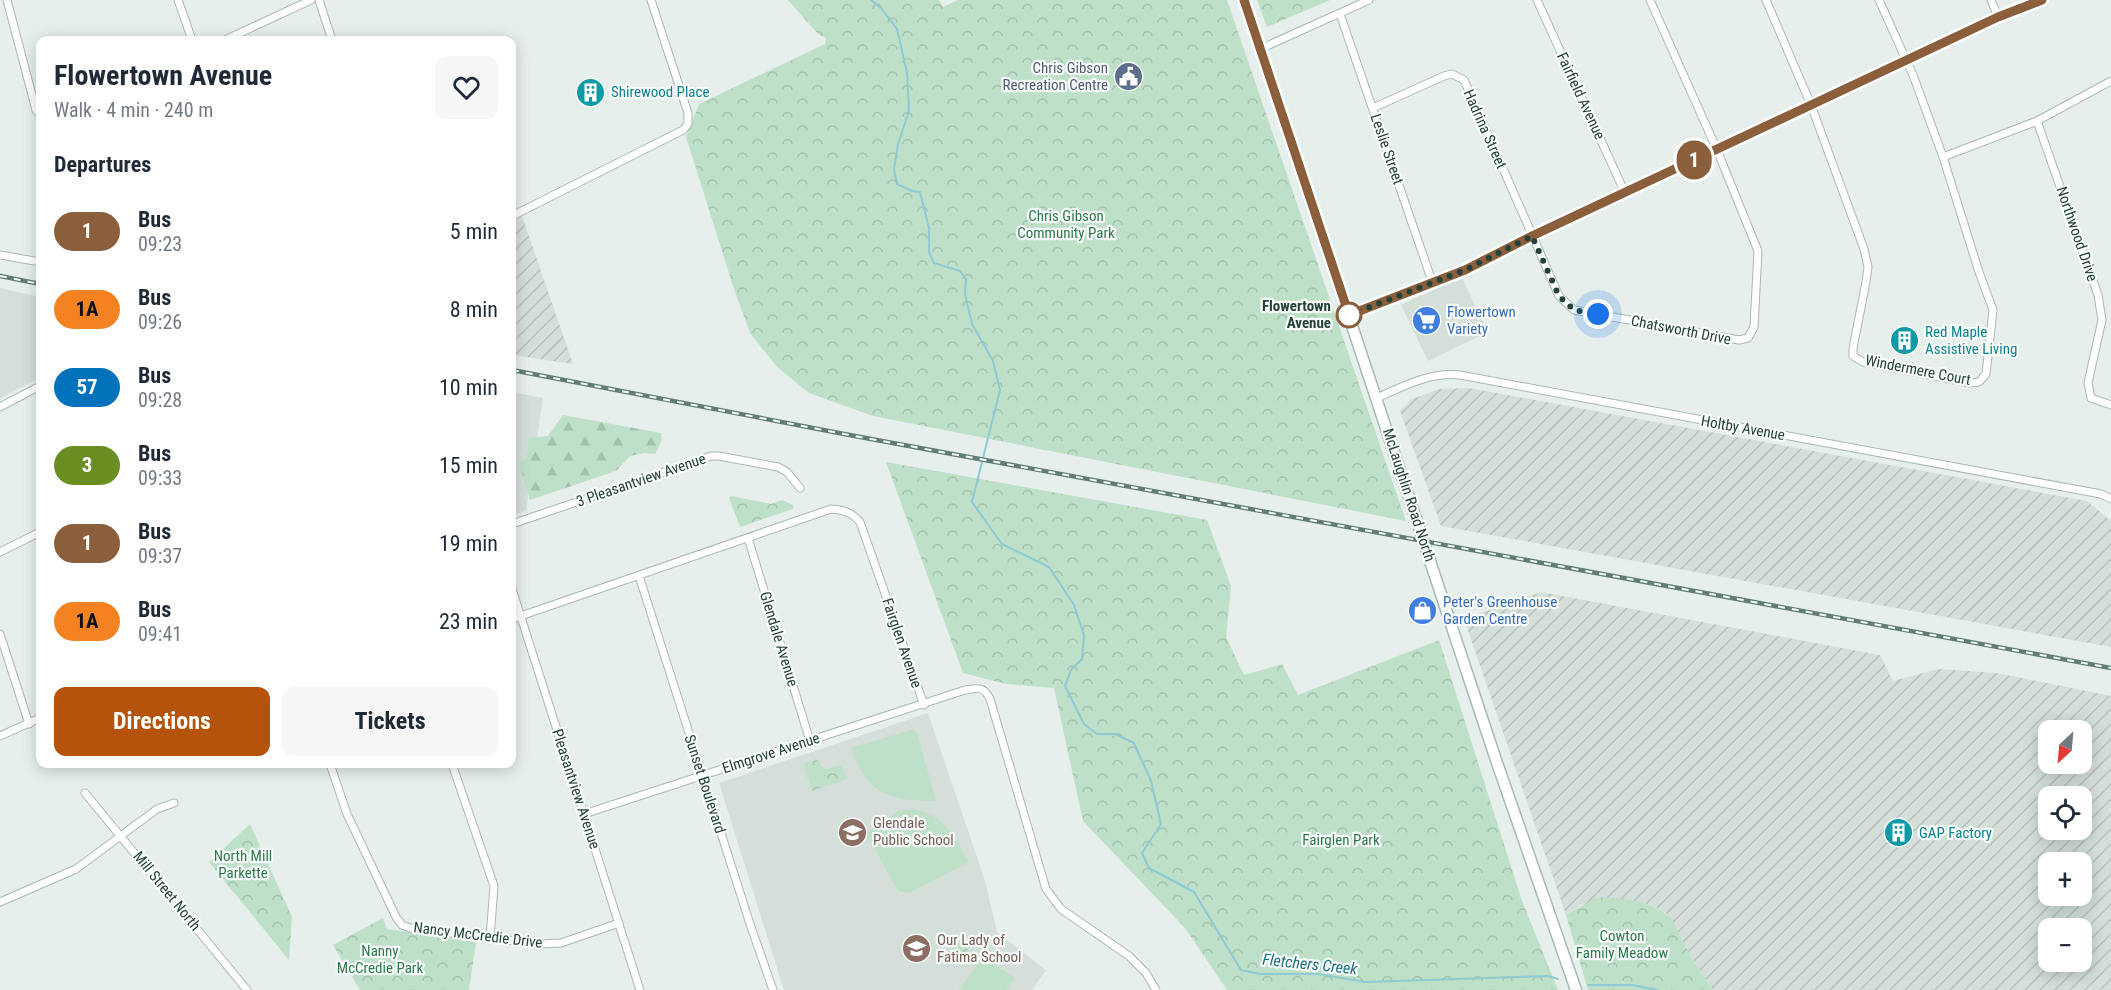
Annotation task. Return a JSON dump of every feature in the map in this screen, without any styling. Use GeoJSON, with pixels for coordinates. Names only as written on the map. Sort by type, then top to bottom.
{"type":"FeatureCollection","features":[{"type":"Feature","properties":{"kind":"main road","name":"McLaughlin Road North"},"geometry":{"type":"LineString","coordinates":[[1244,0],[1496,760],[1575,990]]}},
{"type":"Feature","properties":{"kind":"street"},"geometry":{"type":"LineString","coordinates":[[7,0],[36,110]]}},
{"type":"Feature","properties":{"kind":"street"},"geometry":{"type":"LineString","coordinates":[[178,0],[191,36]]}},
{"type":"Feature","properties":{"kind":"street"},"geometry":{"type":"LineString","coordinates":[[234,36],[310,0]]}},
{"type":"Feature","properties":{"kind":"street"},"geometry":{"type":"LineString","coordinates":[[319,0],[332,36]]}},
{"type":"Feature","properties":{"kind":"street"},"geometry":{"type":"LineString","coordinates":[[516,214],[683,130],[688,124],[688,113],[651,0]]}},
{"type":"Feature","properties":{"kind":"street"},"geometry":{"type":"LineString","coordinates":[[1260,49],[1369,0]]}},
{"type":"Feature","properties":{"kind":"street","name":"Fairfield Avenue"},"geometry":{"type":"LineString","coordinates":[[1537,0],[1625,193]]}},
{"type":"Feature","properties":{"kind":"street"},"geometry":{"type":"LineString","coordinates":[[1650,0],[1717,150]]}},
{"type":"Feature","properties":{"kind":"street"},"geometry":{"type":"LineString","coordinates":[[1766,0],[1811,105]]}},
{"type":"Feature","properties":{"kind":"street","name":"Windermere Court"},"geometry":{"type":"LineString","coordinates":[[1811,105],[1864,249],[1868,267],[1853,356],[1863,362],[1970,383],[1979,382],[1986,374],[1993,310],[1943,157],[1908,60],[1879,0]]}},
{"type":"Feature","properties":{"kind":"street"},"geometry":{"type":"LineString","coordinates":[[1990,0],[1998,17]]}},
{"type":"Feature","properties":{"kind":"street"},"geometry":{"type":"LineString","coordinates":[[1349,315],[1465,270],[1532,236],[1998,17],[2042,0]]}},
{"type":"Feature","properties":{"kind":"street","name":"Leslie Street"},"geometry":{"type":"LineString","coordinates":[[1340,14],[1432,284]]}},
{"type":"Feature","properties":{"kind":"street","name":"Hadrina Street"},"geometry":{"type":"LineString","coordinates":[[1373,108],[1444,76],[1452,74],[1464,80],[1532,236]]}},
{"type":"Feature","properties":{"kind":"street"},"geometry":{"type":"LineString","coordinates":[[1943,157],[2037,121],[2111,81]]}},
{"type":"Feature","properties":{"kind":"street","name":"Northwood Drive"},"geometry":{"type":"LineString","coordinates":[[2037,121],[2098,295],[2102,320],[2088,383],[2091,398],[2111,405]]}},
{"type":"Feature","properties":{"kind":"street","name":"Chatsworth Drive"},"geometry":{"type":"LineString","coordinates":[[1532,236],[1559,296],[1574,310],[1739,340],[1748,338],[1754,327],[1758,251],[1717,150]]}},
{"type":"Feature","properties":{"kind":"street"},"geometry":{"type":"LineString","coordinates":[[0,255],[36,261]]}},
{"type":"Feature","properties":{"kind":"street","name":"Holtby Avenue"},"geometry":{"type":"LineString","coordinates":[[1377,398],[1432,376],[1460,375],[2101,494],[2111,499]]}},
{"type":"Feature","properties":{"kind":"street"},"geometry":{"type":"LineString","coordinates":[[0,406],[36,388]]}},
{"type":"Feature","properties":{"kind":"street","name":"3 Pleasantview Avenue"},"geometry":{"type":"LineString","coordinates":[[516,523],[711,456],[778,467],[787,472],[800,488]]}},
{"type":"Feature","properties":{"kind":"street","name":"Fairglen Avenue"},"geometry":{"type":"LineString","coordinates":[[520,615],[831,510],[842,510],[852,514],[860,522],[924,705],[965,690],[979,688],[987,692],[1046,889],[1061,909],[1129,956],[1146,973],[1156,990]]}},
{"type":"Feature","properties":{"kind":"street"},"geometry":{"type":"LineString","coordinates":[[0,552],[36,534]]}},
{"type":"Feature","properties":{"kind":"street","name":"Glendale Avenue"},"geometry":{"type":"LineString","coordinates":[[748,538],[810,741]]}},
{"type":"Feature","properties":{"kind":"street","name":"Sunset Boulevard"},"geometry":{"type":"LineString","coordinates":[[639,576],[773,990]]}},
{"type":"Feature","properties":{"kind":"street","name":"Pleasantview Avenue"},"geometry":{"type":"LineString","coordinates":[[516,602],[640,990]]}},
{"type":"Feature","properties":{"kind":"street"},"geometry":{"type":"LineString","coordinates":[[516,617],[520,615]]}},
{"type":"Feature","properties":{"kind":"street"},"geometry":{"type":"LineString","coordinates":[[0,634],[29,724]]}},
{"type":"Feature","properties":{"kind":"street","name":"Elmgrove Avenue"},"geometry":{"type":"LineString","coordinates":[[584,814],[924,705]]}},
{"type":"Feature","properties":{"kind":"street"},"geometry":{"type":"LineString","coordinates":[[0,736],[36,720]]}},
{"type":"Feature","properties":{"kind":"street","name":"Nancy McCredie Drive"},"geometry":{"type":"LineString","coordinates":[[331,768],[347,814],[396,917],[402,925],[410,928],[539,944],[561,943],[619,923]]}},
{"type":"Feature","properties":{"kind":"street"},"geometry":{"type":"LineString","coordinates":[[453,768],[494,886],[490,938]]}},
{"type":"Feature","properties":{"kind":"street","name":"Mill Street North"},"geometry":{"type":"LineString","coordinates":[[85,793],[247,990]]}},
{"type":"Feature","properties":{"kind":"street"},"geometry":{"type":"LineString","coordinates":[[0,902],[76,869],[157,809],[174,803]]}},
{"type":"Feature","properties":{"kind":"shaded area"},"geometry":{"type":"Polygon","coordinates":[[[522,216],[573,364],[516,356],[516,220],[522,216]]]}},
{"type":"Feature","properties":{"kind":"shaded area"},"geometry":{"type":"Polygon","coordinates":[[[1461,276],[1488,332],[1428,361],[1401,305],[1461,276]]]}},
{"type":"Feature","properties":{"kind":"shaded area"},"geometry":{"type":"Polygon","coordinates":[[[0,288],[36,296],[36,380],[0,398],[0,288]]]}},
{"type":"Feature","properties":{"kind":"shaded area"},"geometry":{"type":"Polygon","coordinates":[[[1469,388],[2087,501],[2111,521],[2111,647],[1441,526],[1400,411],[1412,399],[1439,389],[1469,388]]]}},
{"type":"Feature","properties":{"kind":"shaded area"},"geometry":{"type":"Polygon","coordinates":[[[516,393],[543,398],[526,511],[516,514],[516,393]]]}},
{"type":"Feature","properties":{"kind":"shaded area"},"geometry":{"type":"Polygon","coordinates":[[[1541,592],[1880,655],[1893,681],[1938,669],[1997,673],[2111,696],[2111,990],[1713,990],[1692,959],[1671,920],[1666,913],[1655,907],[1628,900],[1581,905],[1566,915],[1464,619],[1541,592]]]}},
{"type":"Feature","properties":{"kind":"shaded area","name":"Glendale Public School"},"geometry":{"type":"Polygon","coordinates":[[[928,713],[985,881],[997,932],[1046,970],[1032,990],[784,990],[719,783],[928,713]]]}},
{"type":"Feature","properties":{"kind":"green space","name":"Chris Gibson Community Park"},"geometry":{"type":"Polygon","coordinates":[[[788,0],[939,0],[943,7],[958,0],[1227,0],[1406,521],[873,416],[809,393],[777,367],[750,333],[686,137],[699,104],[825,44],[826,38],[818,34],[788,0]]]}},
{"type":"Feature","properties":{"kind":"green space"},"geometry":{"type":"Polygon","coordinates":[[[1257,0],[1330,0],[1267,27],[1257,0]]]}},
{"type":"Feature","properties":{"kind":"green space"},"geometry":{"type":"Polygon","coordinates":[[[563,415],[661,433],[662,440],[655,454],[644,453],[630,456],[616,471],[530,500],[519,463],[526,459],[529,438],[548,436],[563,415]]]}},
{"type":"Feature","properties":{"kind":"green space","name":"Fairglen Park"},"geometry":{"type":"Polygon","coordinates":[[[886,462],[1207,520],[1231,586],[1226,637],[1244,675],[1282,664],[1298,695],[1439,640],[1522,901],[1558,990],[1227,990],[1185,928],[1083,821],[1054,688],[1006,684],[963,673],[886,462]]]}},
{"type":"Feature","properties":{"kind":"green space"},"geometry":{"type":"Polygon","coordinates":[[[731,496],[771,504],[782,500],[793,505],[793,509],[740,527],[729,498],[731,496]]]}},
{"type":"Feature","properties":{"kind":"green space"},"geometry":{"type":"Polygon","coordinates":[[[911,730],[917,732],[936,801],[893,797],[882,792],[865,776],[851,748],[911,730]]]}},
{"type":"Feature","properties":{"kind":"green space"},"geometry":{"type":"Polygon","coordinates":[[[816,760],[824,770],[841,765],[847,779],[812,791],[804,766],[805,763],[816,760]]]}},
{"type":"Feature","properties":{"kind":"green space"},"geometry":{"type":"Polygon","coordinates":[[[914,809],[925,812],[942,822],[953,835],[969,862],[909,893],[898,891],[866,833],[900,810],[914,809]]]}},
{"type":"Feature","properties":{"kind":"green space","name":"North Mill Parkette"},"geometry":{"type":"Polygon","coordinates":[[[250,824],[292,917],[289,960],[209,862],[250,824]]]}},
{"type":"Feature","properties":{"kind":"green space","name":"Cowton Family Meadow"},"geometry":{"type":"Polygon","coordinates":[[[1604,897],[1641,902],[1665,914],[1672,920],[1692,959],[1713,990],[1588,990],[1566,915],[1594,899],[1604,897]]]}},
{"type":"Feature","properties":{"kind":"green space","name":"Nanny McCredie Park"},"geometry":{"type":"Polygon","coordinates":[[[383,918],[387,929],[476,942],[469,990],[360,990],[333,945],[383,918]]]}},
{"type":"Feature","properties":{"kind":"green space"},"geometry":{"type":"Polygon","coordinates":[[[954,944],[965,945],[968,950],[967,956],[960,965],[949,956],[954,944]]]}},
{"type":"Feature","properties":{"kind":"green space"},"geometry":{"type":"Polygon","coordinates":[[[983,956],[1015,978],[1007,990],[959,990],[983,956]]]}},
{"type":"Feature","properties":{"kind":"waterway","name":"Fletchers Creek"},"geometry":{"type":"LineString","coordinates":[[871,0],[881,8],[897,29],[907,73],[909,111],[898,144],[894,169],[897,184],[920,192],[929,228],[929,252],[934,263],[960,271],[966,279],[965,294],[972,324],[993,361],[1000,390],[972,502],[1002,544],[1049,567],[1074,605],[1084,635],[1082,659],[1071,670],[1065,686],[1084,724],[1097,734],[1115,734],[1134,743],[1151,781],[1161,824],[1142,853],[1149,868],[1194,892],[1241,970],[1260,974],[1318,974],[1365,982],[1548,976],[1558,979]]}},
{"type":"Feature","properties":{"kind":"waterway","name":"Fletchers Creek"},"geometry":{"type":"LineString","coordinates":[[1588,985],[1632,985],[1658,990]]}},
{"type":"Feature","properties":{"kind":"railway"},"geometry":{"type":"LineString","coordinates":[[0,276],[36,283]]}},
{"type":"Feature","properties":{"kind":"railway"},"geometry":{"type":"LineString","coordinates":[[516,371],[844,434],[2111,668]]}},
{"type":"Feature","properties":{"kind":"bus line","name":"1"},"geometry":{"type":"LineString","coordinates":[[1244,0],[1349,315],[1465,270],[1532,236],[1998,17],[2042,0]]}},
{"type":"Feature","properties":{"kind":"place","name":"Chris Gibson Recreation Centre"},"geometry":{"type":"Point","coordinates":[1129,77]}},
{"type":"Feature","properties":{"kind":"place","name":"Shirewood Place"},"geometry":{"type":"Point","coordinates":[590,92]}},
{"type":"Feature","properties":{"kind":"place","name":"Flowertown Avenue"},"geometry":{"type":"Point","coordinates":[1349,315]}},
{"type":"Feature","properties":{"kind":"place","name":"Flowertown Variety"},"geometry":{"type":"Point","coordinates":[1426,321]}},
{"type":"Feature","properties":{"kind":"place","name":"Red Maple Assistive Living"},"geometry":{"type":"Point","coordinates":[1904,341]}},
{"type":"Feature","properties":{"kind":"place","name":"Peter's Greenhouse Garden Centre"},"geometry":{"type":"Point","coordinates":[1422,611]}},
{"type":"Feature","properties":{"kind":"place","name":"Glendale Public School"},"geometry":{"type":"Point","coordinates":[852,832]}},
{"type":"Feature","properties":{"kind":"place","name":"GAP Factory"},"geometry":{"type":"Point","coordinates":[1898,833]}},
{"type":"Feature","properties":{"kind":"place","name":"Our Lady of Fatima School"},"geometry":{"type":"Point","coordinates":[916,949]}},
{"type":"Feature","properties":{"kind":"route"},"geometry":{"type":"LineString","coordinates":[[1349,315],[1465,270],[1532,236],[1559,296],[1574,310],[1598,314]]}}]}
